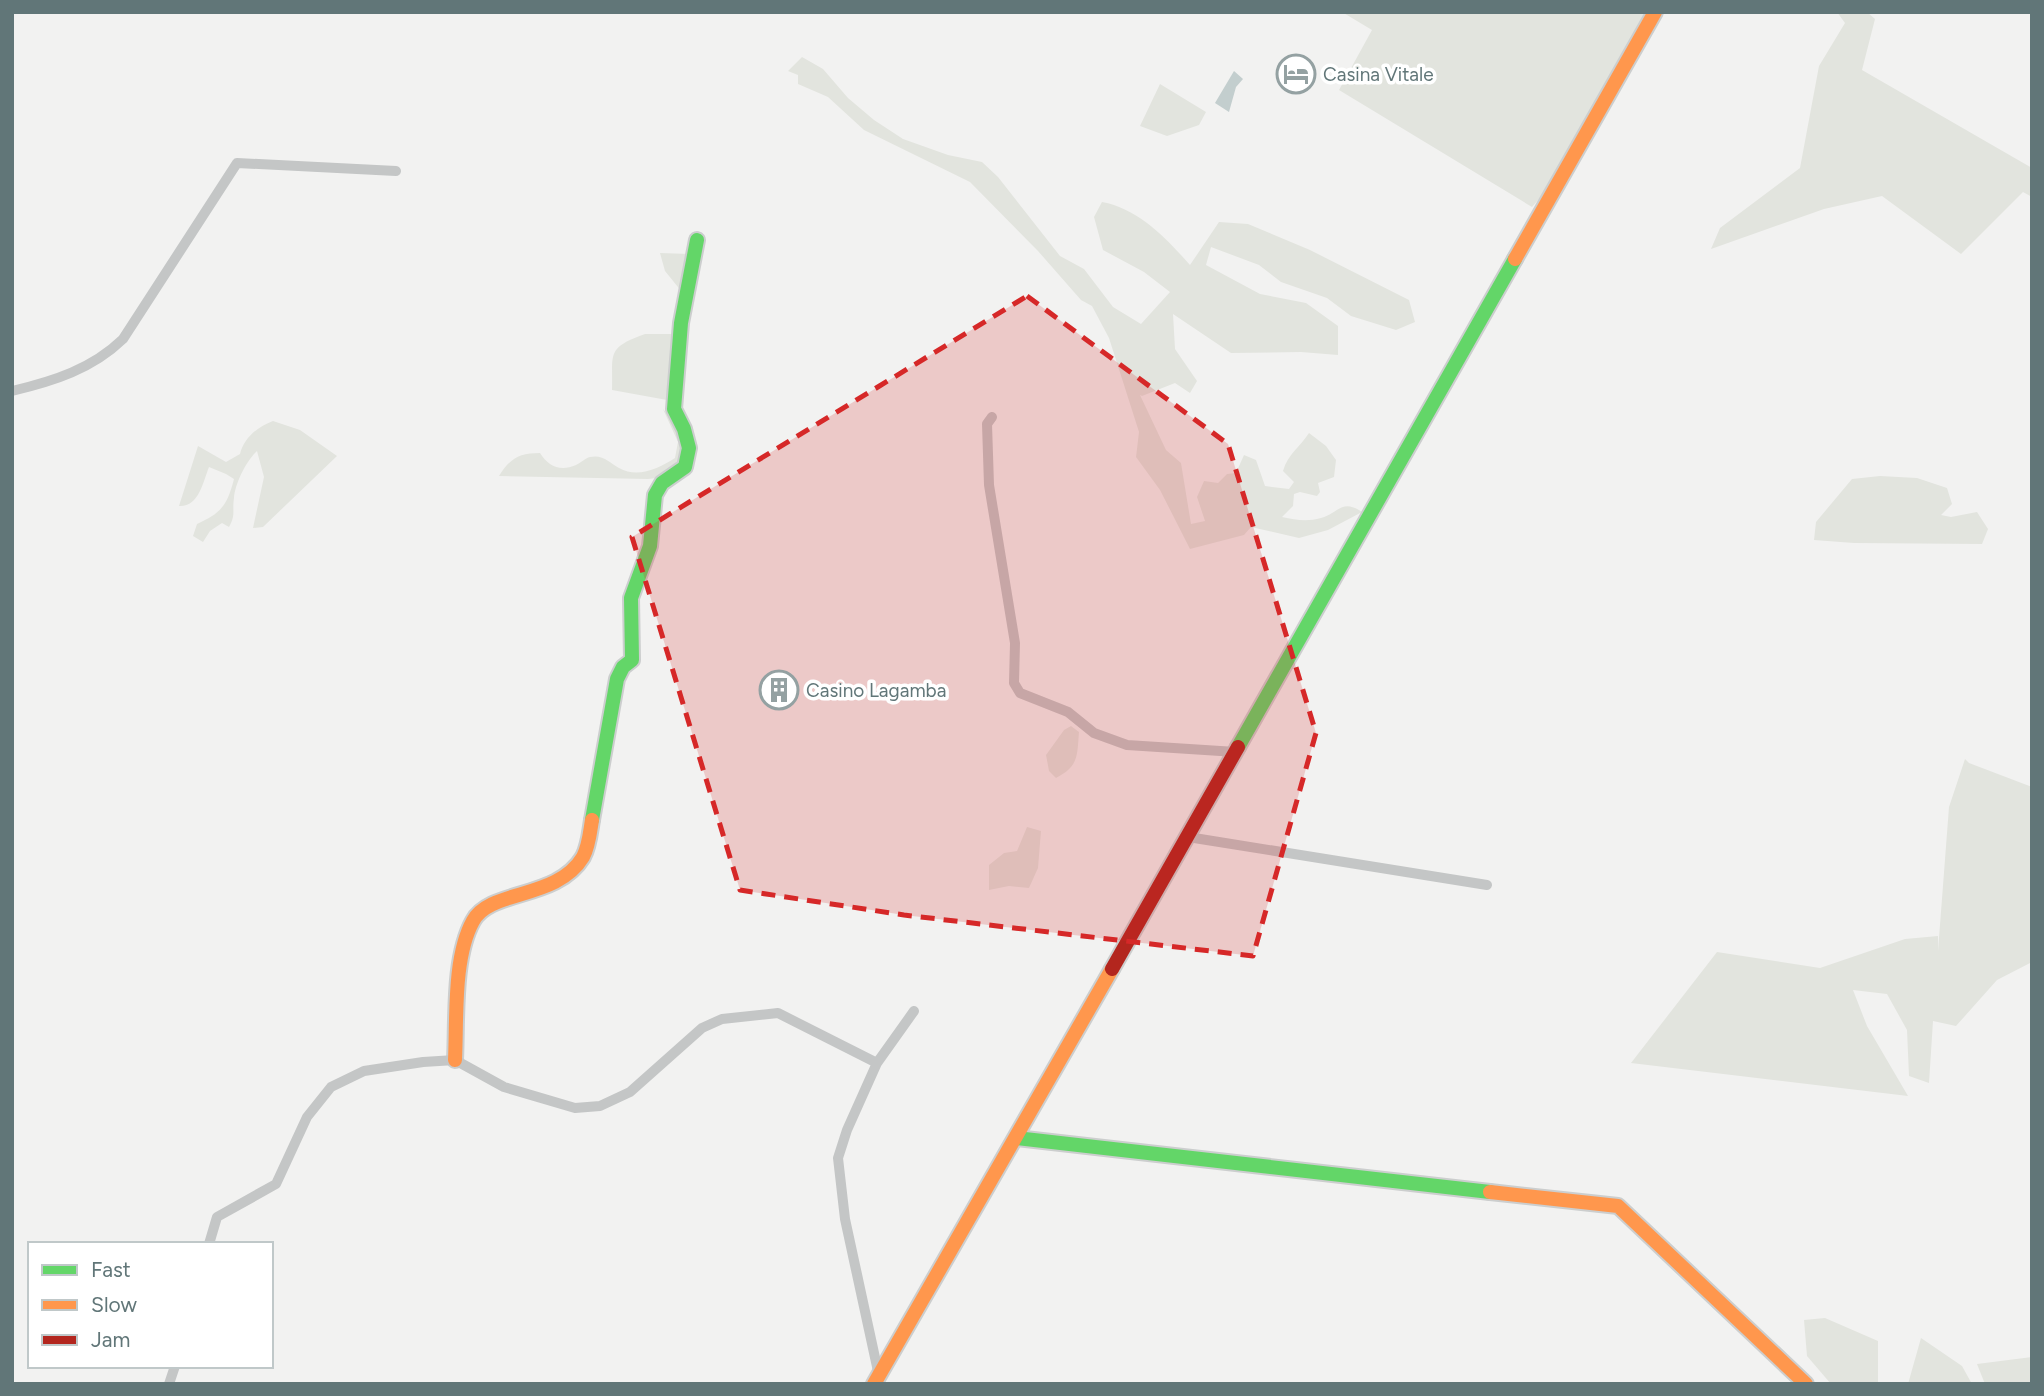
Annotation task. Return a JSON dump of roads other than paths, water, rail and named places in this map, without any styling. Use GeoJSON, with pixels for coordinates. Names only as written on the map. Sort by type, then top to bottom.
{"type":"FeatureCollection","features":[{"type":"Feature","properties":{"kind":"street"},"geometry":{"type":"LineString","coordinates":[[878,1381],[1654,12]]}},
{"type":"Feature","properties":{"kind":"street"},"geometry":{"type":"LineString","coordinates":[[12,391],[64,377],[87,367],[123,339],[237,163],[396,171]]}},
{"type":"Feature","properties":{"kind":"street"},"geometry":{"type":"LineString","coordinates":[[455,1060],[458,992],[467,935],[473,920],[493,902],[522,896],[554,882],[583,859],[587,848],[617,679],[623,667],[632,660],[631,598],[650,546],[656,495],[662,483],[685,467],[689,448],[684,429],[674,409],[681,323],[697,240]]}},
{"type":"Feature","properties":{"kind":"street"},"geometry":{"type":"LineString","coordinates":[[992,417],[987,424],[989,485],[1015,643],[1014,683],[1020,693],[1068,712],[1094,733],[1127,745],[1236,752]]}},
{"type":"Feature","properties":{"kind":"street"},"geometry":{"type":"LineString","coordinates":[[1188,837],[1487,885]]}},
{"type":"Feature","properties":{"kind":"street"},"geometry":{"type":"LineString","coordinates":[[878,1381],[845,1219],[838,1158],[847,1130],[877,1063],[914,1011]]}},
{"type":"Feature","properties":{"kind":"street"},"geometry":{"type":"LineString","coordinates":[[210,1242],[217,1217],[276,1184],[307,1116],[331,1087],[364,1071],[455,1060],[503,1087],[575,1108],[600,1106],[630,1092],[702,1028],[722,1020],[778,1013],[877,1063]]}},
{"type":"Feature","properties":{"kind":"street"},"geometry":{"type":"LineString","coordinates":[[1016,1138],[1618,1206],[1806,1384]]}},
{"type":"Feature","properties":{"kind":"place","name":"Casina Vitale"},"geometry":{"type":"Point","coordinates":[1296,74]}},
{"type":"Feature","properties":{"kind":"place","name":"Casino Lagamba"},"geometry":{"type":"Point","coordinates":[779,690]}}]}
